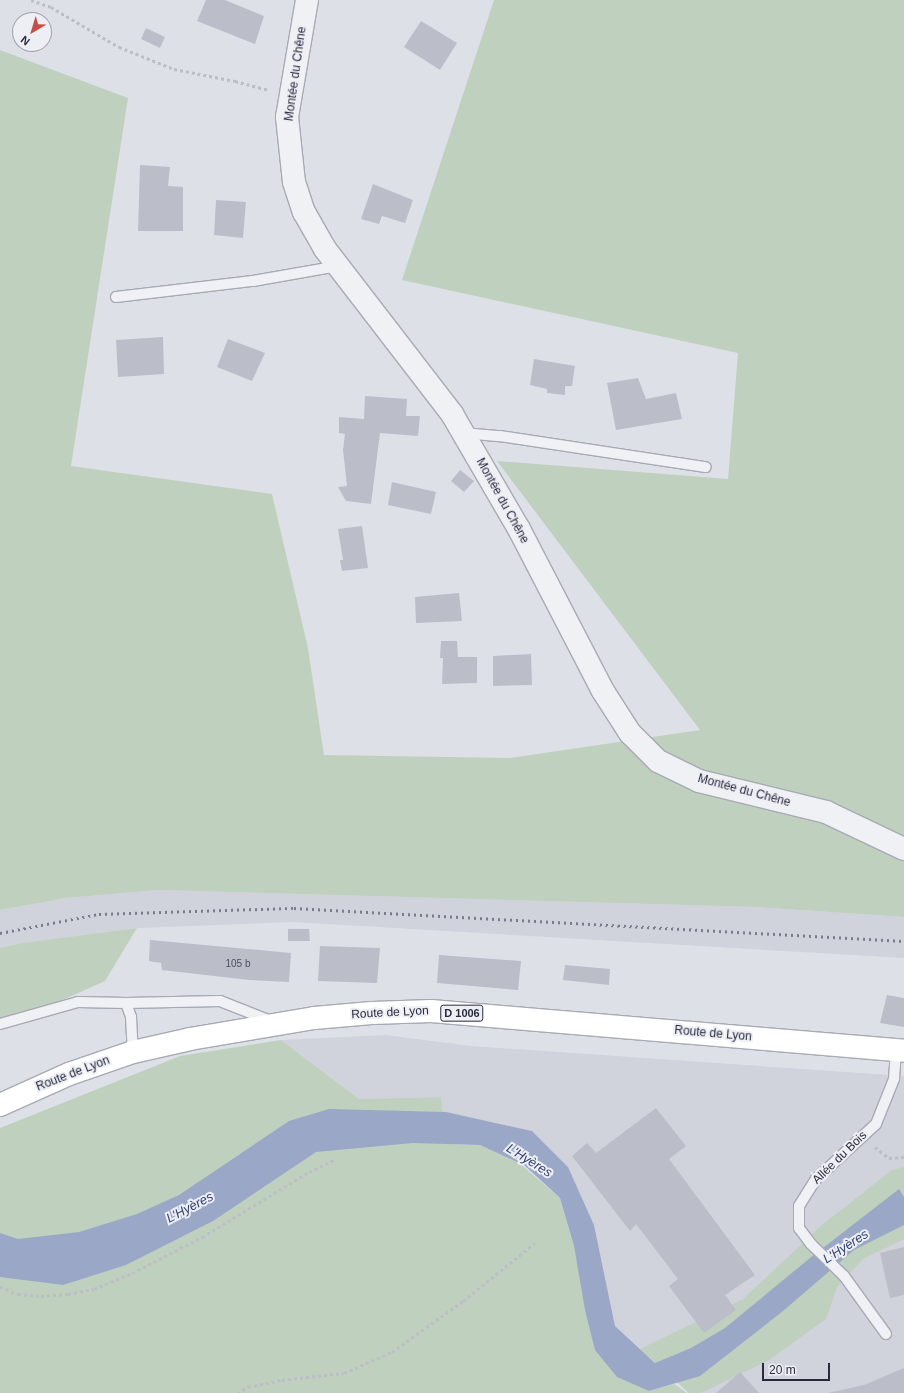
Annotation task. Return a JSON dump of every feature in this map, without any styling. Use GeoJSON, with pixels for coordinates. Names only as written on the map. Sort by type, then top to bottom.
{"type":"FeatureCollection","features":[{"type":"Feature","properties":{"kind":"main road","name":"Route de Lyon"},"geometry":{"type":"LineString","coordinates":[[0,1105],[69,1074],[133,1052],[190,1039],[314,1018],[372,1013],[431,1010],[900,1050]]}},
{"type":"Feature","properties":{"kind":"street","name":"Montée du Chêne"},"geometry":{"type":"LineString","coordinates":[[307,0],[287,117],[294,182],[304,212],[324,249],[452,414],[519,529],[602,691],[630,733],[658,761],[699,781],[826,812],[904,849]]}},
{"type":"Feature","properties":{"kind":"lane"},"geometry":{"type":"LineString","coordinates":[[116,297],[253,281],[338,266]]}},
{"type":"Feature","properties":{"kind":"lane"},"geometry":{"type":"LineString","coordinates":[[463,433],[500,436],[706,467]]}},
{"type":"Feature","properties":{"kind":"lane"},"geometry":{"type":"LineString","coordinates":[[0,1024],[78,1002],[126,1003],[220,1001],[280,1024]]}},
{"type":"Feature","properties":{"kind":"lane"},"geometry":{"type":"LineString","coordinates":[[126,1003],[131,1017],[133,1052]]}},
{"type":"Feature","properties":{"kind":"lane","name":"Allée du Bois"},"geometry":{"type":"LineString","coordinates":[[886,1334],[844,1276],[811,1244],[799,1228],[799,1206],[816,1179],[876,1124],[894,1079],[900,1050]]}},
{"type":"Feature","properties":{"kind":"path"},"geometry":{"type":"LineString","coordinates":[[31,0],[40,1],[119,47],[174,69],[235,81],[290,96]]}},
{"type":"Feature","properties":{"kind":"path"},"geometry":{"type":"LineString","coordinates":[[862,1137],[889,1158],[904,1157]]}},
{"type":"Feature","properties":{"kind":"path"},"geometry":{"type":"LineString","coordinates":[[0,1287],[18,1294],[40,1296],[68,1294],[94,1289],[132,1274],[202,1237],[309,1172],[336,1159]]}},
{"type":"Feature","properties":{"kind":"path"},"geometry":{"type":"LineString","coordinates":[[237,1393],[248,1387],[282,1380],[344,1373],[392,1352],[463,1301],[535,1243]]}},
{"type":"Feature","properties":{"kind":"shaded area"},"geometry":{"type":"Polygon","coordinates":[[[159,890],[755,907],[904,917],[904,958],[293,922],[137,928],[22,943],[0,948],[0,910],[66,898],[159,890]]]}},
{"type":"Feature","properties":{"kind":"shaded area"},"geometry":{"type":"Polygon","coordinates":[[[385,1035],[471,1046],[904,1076],[904,1393],[689,1393],[615,1326],[594,1225],[568,1167],[532,1131],[443,1112],[441,1097],[359,1099],[281,1040],[385,1035]]]}},
{"type":"Feature","properties":{"kind":"green space"},"geometry":{"type":"Polygon","coordinates":[[[494,0],[904,0],[904,917],[755,907],[159,890],[66,898],[0,910],[0,50],[128,98],[71,466],[272,494],[308,648],[324,755],[510,758],[700,730],[497,461],[728,479],[738,353],[402,280],[494,0]]]}},
{"type":"Feature","properties":{"kind":"green space"},"geometry":{"type":"Polygon","coordinates":[[[137,928],[105,981],[0,1028],[0,948],[22,943],[137,928]]]}},
{"type":"Feature","properties":{"kind":"green space"},"geometry":{"type":"Polygon","coordinates":[[[281,1040],[359,1099],[441,1097],[447,1144],[480,1145],[518,1162],[560,1198],[574,1246],[595,1350],[649,1391],[674,1384],[687,1393],[0,1393],[0,1128],[180,1056],[281,1040]]]}},
{"type":"Feature","properties":{"kind":"green space"},"geometry":{"type":"Polygon","coordinates":[[[904,1167],[904,1239],[863,1259],[837,1287],[826,1319],[769,1360],[701,1393],[689,1393],[640,1349],[743,1299],[822,1225],[892,1170],[904,1167]]]}},
{"type":"Feature","properties":{"kind":"water","name":"L'Hyères"},"geometry":{"type":"Polygon","coordinates":[[[329,1109],[446,1112],[532,1131],[568,1167],[594,1225],[615,1326],[655,1363],[691,1348],[725,1328],[810,1258],[899,1189],[904,1197],[904,1225],[854,1250],[783,1311],[700,1376],[649,1391],[617,1377],[595,1350],[585,1310],[574,1246],[560,1198],[524,1165],[480,1145],[413,1143],[316,1152],[213,1221],[126,1265],[63,1285],[0,1277],[0,1233],[18,1239],[79,1232],[137,1214],[179,1195],[289,1121],[329,1109]]]}},
{"type":"Feature","properties":{"kind":"building"},"geometry":{"type":"Polygon","coordinates":[[[206,0],[225,0],[264,16],[255,44],[197,21],[206,0]]]}},
{"type":"Feature","properties":{"kind":"building"},"geometry":{"type":"Polygon","coordinates":[[[421,21],[457,43],[440,70],[404,47],[421,21]]]}},
{"type":"Feature","properties":{"kind":"building"},"geometry":{"type":"Polygon","coordinates":[[[146,28],[165,37],[160,48],[141,39],[146,28]]]}},
{"type":"Feature","properties":{"kind":"building"},"geometry":{"type":"Polygon","coordinates":[[[140,165],[170,167],[168,186],[183,187],[183,231],[138,231],[140,165]]]}},
{"type":"Feature","properties":{"kind":"building"},"geometry":{"type":"Polygon","coordinates":[[[373,184],[413,200],[405,223],[382,216],[379,224],[361,219],[373,184]]]}},
{"type":"Feature","properties":{"kind":"building"},"geometry":{"type":"Polygon","coordinates":[[[216,200],[246,202],[243,238],[214,235],[216,200]]]}},
{"type":"Feature","properties":{"kind":"building"},"geometry":{"type":"Polygon","coordinates":[[[163,337],[164,374],[118,377],[116,340],[163,337]]]}},
{"type":"Feature","properties":{"kind":"building"},"geometry":{"type":"Polygon","coordinates":[[[228,339],[265,353],[252,381],[217,367],[228,339]]]}},
{"type":"Feature","properties":{"kind":"building"},"geometry":{"type":"Polygon","coordinates":[[[534,359],[575,366],[572,386],[565,386],[565,395],[547,393],[547,389],[530,385],[534,359]]]}},
{"type":"Feature","properties":{"kind":"building"},"geometry":{"type":"Polygon","coordinates":[[[638,378],[646,399],[676,393],[682,419],[616,430],[607,383],[638,378]]]}},
{"type":"Feature","properties":{"kind":"building"},"geometry":{"type":"Polygon","coordinates":[[[365,396],[407,399],[406,416],[420,416],[418,436],[380,433],[371,504],[346,501],[338,487],[347,486],[343,450],[345,434],[339,433],[339,417],[364,419],[365,396]]]}},
{"type":"Feature","properties":{"kind":"building"},"geometry":{"type":"Polygon","coordinates":[[[460,470],[474,481],[464,492],[451,481],[460,470]]]}},
{"type":"Feature","properties":{"kind":"building"},"geometry":{"type":"Polygon","coordinates":[[[392,482],[436,492],[431,514],[388,505],[392,482]]]}},
{"type":"Feature","properties":{"kind":"building"},"geometry":{"type":"Polygon","coordinates":[[[362,526],[368,568],[342,571],[340,560],[343,560],[338,529],[362,526]]]}},
{"type":"Feature","properties":{"kind":"building"},"geometry":{"type":"Polygon","coordinates":[[[459,593],[462,621],[416,623],[415,597],[459,593]]]}},
{"type":"Feature","properties":{"kind":"building"},"geometry":{"type":"Polygon","coordinates":[[[441,641],[457,641],[458,657],[477,657],[477,683],[442,684],[443,658],[440,658],[441,641]]]}},
{"type":"Feature","properties":{"kind":"building"},"geometry":{"type":"Polygon","coordinates":[[[531,654],[532,685],[493,686],[493,656],[531,654]]]}},
{"type":"Feature","properties":{"kind":"building"},"geometry":{"type":"Polygon","coordinates":[[[288,929],[309,929],[310,941],[288,941],[288,929]]]}},
{"type":"Feature","properties":{"kind":"building"},"geometry":{"type":"Polygon","coordinates":[[[150,940],[291,953],[289,982],[249,980],[162,970],[161,963],[149,961],[150,940]]]}},
{"type":"Feature","properties":{"kind":"building"},"geometry":{"type":"Polygon","coordinates":[[[320,946],[380,948],[377,983],[318,981],[320,946]]]}},
{"type":"Feature","properties":{"kind":"building"},"geometry":{"type":"Polygon","coordinates":[[[439,955],[521,961],[518,990],[437,983],[439,955]]]}},
{"type":"Feature","properties":{"kind":"building"},"geometry":{"type":"Polygon","coordinates":[[[565,965],[610,969],[609,985],[563,980],[565,965]]]}},
{"type":"Feature","properties":{"kind":"building"},"geometry":{"type":"Polygon","coordinates":[[[887,995],[904,998],[904,1027],[880,1023],[887,995]]]}},
{"type":"Feature","properties":{"kind":"building"},"geometry":{"type":"Polygon","coordinates":[[[656,1108],[686,1146],[669,1159],[755,1275],[725,1295],[736,1310],[704,1333],[669,1286],[678,1279],[636,1224],[630,1231],[572,1156],[587,1143],[596,1153],[656,1108]]]}},
{"type":"Feature","properties":{"kind":"building"},"geometry":{"type":"Polygon","coordinates":[[[904,1247],[904,1295],[890,1298],[880,1253],[904,1247]]]}},
{"type":"Feature","properties":{"kind":"building"},"geometry":{"type":"Polygon","coordinates":[[[904,1368],[904,1393],[828,1393],[864,1385],[904,1368]]]}},
{"type":"Feature","properties":{"kind":"building"},"geometry":{"type":"Polygon","coordinates":[[[740,1372],[759,1393],[716,1393],[723,1387],[740,1372]]]}},
{"type":"Feature","properties":{"kind":"railway"},"geometry":{"type":"LineString","coordinates":[[0,933],[99,914],[294,908],[904,941]]}}]}
